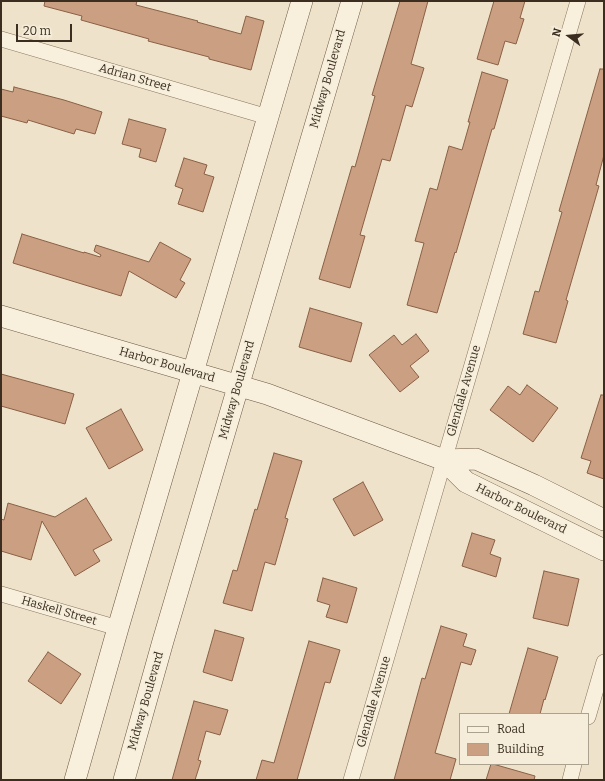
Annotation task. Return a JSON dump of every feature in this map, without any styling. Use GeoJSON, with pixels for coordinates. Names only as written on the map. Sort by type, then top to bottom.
{"type":"FeatureCollection","features":[{"type":"Feature","properties":{"kind":"street"},"geometry":{"type":"LineString","coordinates":[[75,780],[118,628],[302,1]]}},
{"type":"Feature","properties":{"kind":"street","name":"Midway Boulevard"},"geometry":{"type":"LineString","coordinates":[[124,780],[163,641],[352,1]]}},
{"type":"Feature","properties":{"kind":"street","name":"Glendale Avenue"},"geometry":{"type":"LineString","coordinates":[[350,780],[578,1]]}},
{"type":"Feature","properties":{"kind":"street","name":"Adrian Street"},"geometry":{"type":"LineString","coordinates":[[1,39],[268,117]]}},
{"type":"Feature","properties":{"kind":"street","name":"Harbor Boulevard"},"geometry":{"type":"LineString","coordinates":[[1,316],[266,394],[444,460],[476,459],[534,484],[604,520]]}},
{"type":"Feature","properties":{"kind":"street","name":"Harbor Boulevard"},"geometry":{"type":"LineString","coordinates":[[444,460],[466,482],[604,550]]}},
{"type":"Feature","properties":{"kind":"street","name":"Haskell Street"},"geometry":{"type":"LineString","coordinates":[[1,594],[118,628]]}},
{"type":"Feature","properties":{"kind":"street"},"geometry":{"type":"LineString","coordinates":[[589,714],[604,662]]}},
{"type":"Feature","properties":{"kind":"street"},"geometry":{"type":"LineString","coordinates":[[570,780],[574,765]]}},
{"type":"Feature","properties":{"kind":"building"},"geometry":{"type":"Polygon","coordinates":[[[45,1],[137,1],[136,5],[241,34],[246,16],[264,21],[251,70],[209,59],[209,57],[148,41],[149,39],[81,20],[82,16],[44,6],[45,1]]]}},
{"type":"Feature","properties":{"kind":"building"},"geometry":{"type":"Polygon","coordinates":[[[400,1],[428,1],[411,64],[424,68],[412,107],[406,105],[390,161],[382,159],[360,235],[365,236],[350,288],[319,279],[352,166],[355,167],[375,96],[372,95],[400,1]]]}},
{"type":"Feature","properties":{"kind":"building"},"geometry":{"type":"Polygon","coordinates":[[[494,1],[525,1],[520,18],[524,19],[516,44],[505,41],[498,65],[477,59],[494,1]]]}},
{"type":"Feature","properties":{"kind":"building"},"geometry":{"type":"Polygon","coordinates":[[[600,69],[604,69],[604,155],[596,185],[599,186],[566,300],[568,301],[556,343],[523,334],[535,291],[539,292],[562,212],[559,211],[600,69]]]}},
{"type":"Feature","properties":{"kind":"building"},"geometry":{"type":"Polygon","coordinates":[[[482,72],[508,80],[437,313],[407,305],[424,243],[415,241],[430,188],[437,190],[449,146],[462,150],[482,72]]]}},
{"type":"Feature","properties":{"kind":"building"},"geometry":{"type":"Polygon","coordinates":[[[14,87],[102,112],[95,134],[76,129],[74,134],[28,120],[27,123],[1,116],[1,89],[13,92],[14,87]]]}},
{"type":"Feature","properties":{"kind":"building"},"geometry":{"type":"Polygon","coordinates":[[[129,119],[166,129],[156,162],[139,157],[141,149],[122,144],[129,119]]]}},
{"type":"Feature","properties":{"kind":"building"},"geometry":{"type":"Polygon","coordinates":[[[184,158],[207,165],[204,174],[214,177],[203,212],[178,204],[183,189],[175,186],[184,158]]]}},
{"type":"Feature","properties":{"kind":"building"},"geometry":{"type":"Polygon","coordinates":[[[22,234],[100,257],[101,255],[94,251],[96,245],[149,262],[160,242],[191,259],[180,280],[185,283],[176,298],[129,271],[121,296],[13,263],[22,234]]]}},
{"type":"Feature","properties":{"kind":"building"},"geometry":{"type":"Polygon","coordinates":[[[310,308],[362,323],[351,362],[299,347],[310,308]]]}},
{"type":"Feature","properties":{"kind":"building"},"geometry":{"type":"Polygon","coordinates":[[[416,334],[429,351],[410,366],[419,377],[400,392],[369,355],[394,335],[402,345],[416,334]]]}},
{"type":"Feature","properties":{"kind":"building"},"geometry":{"type":"Polygon","coordinates":[[[1,374],[74,394],[65,424],[1,406],[1,374]]]}},
{"type":"Feature","properties":{"kind":"building"},"geometry":{"type":"Polygon","coordinates":[[[527,385],[558,408],[533,442],[490,410],[508,386],[520,395],[527,385]]]}},
{"type":"Feature","properties":{"kind":"building"},"geometry":{"type":"Polygon","coordinates":[[[601,395],[604,395],[604,479],[587,473],[591,461],[581,458],[601,395]]]}},
{"type":"Feature","properties":{"kind":"building"},"geometry":{"type":"Polygon","coordinates":[[[121,409],[143,450],[109,469],[86,428],[121,409]]]}},
{"type":"Feature","properties":{"kind":"building"},"geometry":{"type":"Polygon","coordinates":[[[274,453],[302,461],[285,518],[288,519],[275,565],[265,562],[252,611],[223,603],[233,570],[237,571],[255,509],[257,510],[274,453]]]}},
{"type":"Feature","properties":{"kind":"building"},"geometry":{"type":"Polygon","coordinates":[[[363,482],[383,520],[354,536],[333,499],[363,482]]]}},
{"type":"Feature","properties":{"kind":"building"},"geometry":{"type":"Polygon","coordinates":[[[86,498],[112,540],[93,550],[100,561],[75,576],[42,521],[31,560],[1,551],[1,519],[4,520],[8,503],[55,517],[86,498]]]}},
{"type":"Feature","properties":{"kind":"building"},"geometry":{"type":"Polygon","coordinates":[[[472,533],[495,540],[490,554],[501,558],[496,577],[462,566],[472,533]]]}},
{"type":"Feature","properties":{"kind":"building"},"geometry":{"type":"Polygon","coordinates":[[[544,571],[579,579],[568,626],[533,618],[544,571]]]}},
{"type":"Feature","properties":{"kind":"building"},"geometry":{"type":"Polygon","coordinates":[[[323,578],[357,588],[347,623],[326,617],[330,605],[317,601],[323,578]]]}},
{"type":"Feature","properties":{"kind":"building"},"geometry":{"type":"Polygon","coordinates":[[[441,626],[467,634],[463,646],[476,650],[471,665],[461,662],[435,753],[456,759],[450,780],[394,780],[422,678],[425,679],[441,626]]]}},
{"type":"Feature","properties":{"kind":"building"},"geometry":{"type":"Polygon","coordinates":[[[215,630],[244,638],[232,681],[203,672],[215,630]]]}},
{"type":"Feature","properties":{"kind":"building"},"geometry":{"type":"Polygon","coordinates":[[[309,641],[340,650],[330,683],[325,682],[297,780],[256,780],[262,760],[274,763],[309,641]]]}},
{"type":"Feature","properties":{"kind":"building"},"geometry":{"type":"Polygon","coordinates":[[[528,648],[558,657],[540,713],[509,713],[528,648]]]}},
{"type":"Feature","properties":{"kind":"building"},"geometry":{"type":"Polygon","coordinates":[[[48,652],[81,674],[61,704],[28,681],[48,652]]]}},
{"type":"Feature","properties":{"kind":"building"},"geometry":{"type":"Polygon","coordinates":[[[194,701],[228,710],[220,735],[206,731],[198,760],[201,761],[195,780],[172,780],[194,701]]]}},
{"type":"Feature","properties":{"kind":"building"},"geometry":{"type":"Polygon","coordinates":[[[491,765],[496,765],[535,776],[534,780],[486,780],[491,765]]]}}]}
